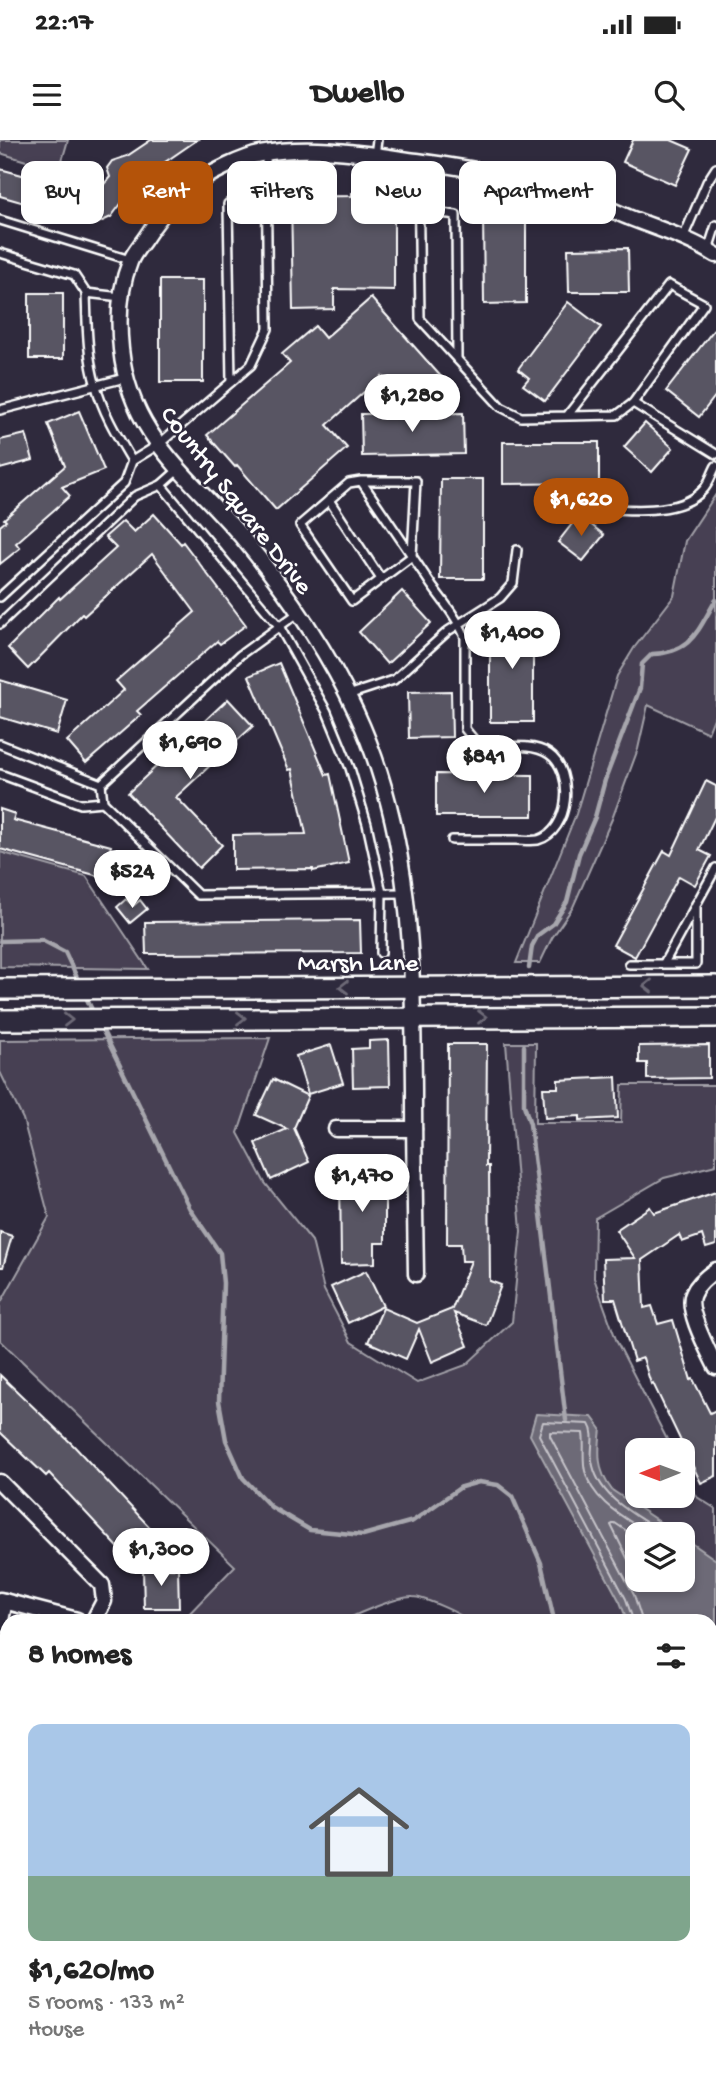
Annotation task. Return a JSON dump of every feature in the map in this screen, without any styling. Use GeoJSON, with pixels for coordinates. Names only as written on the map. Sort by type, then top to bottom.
{"type":"FeatureCollection","features":[{"type":"Feature","properties":{"kind":"main road","name":"Marsh Lane"},"geometry":{"type":"LineString","coordinates":[[0,989],[716,986]]}},
{"type":"Feature","properties":{"kind":"main road"},"geometry":{"type":"LineString","coordinates":[[0,1020],[716,1017]]}},
{"type":"Feature","properties":{"kind":"street","name":"Country Square Drive"},"geometry":{"type":"LineString","coordinates":[[416,1274],[414,1017],[407,893],[383,781],[356,712],[322,648],[298,612],[242,538],[158,445],[142,420],[125,378],[119,320],[121,297],[130,260],[152,226],[177,196],[207,176],[244,158],[276,148],[322,151],[376,147],[418,161]]}},
{"type":"Feature","properties":{"kind":"street","name":"Country Square Drive"},"geometry":{"type":"LineString","coordinates":[[445,164],[575,193],[683,238],[712,253]]}},
{"type":"Feature","properties":{"kind":"street"},"geometry":{"type":"LineString","coordinates":[[336,1129],[414,1129]]}},
{"type":"Feature","properties":{"kind":"street"},"geometry":{"type":"LineString","coordinates":[[716,1270],[707,1276],[691,1295],[698,1328],[716,1367]]}},
{"type":"Feature","properties":{"kind":"street"},"geometry":{"type":"LineString","coordinates":[[0,1482],[102,1585],[104,1601],[97,1614]]}},
{"type":"Feature","properties":{"kind":"street"},"geometry":{"type":"LineString","coordinates":[[3,1600],[55,1614]]}},
{"type":"Feature","properties":{"kind":"lane"},"geometry":{"type":"LineString","coordinates":[[683,238],[707,182],[716,168]]}},
{"type":"Feature","properties":{"kind":"lane"},"geometry":{"type":"LineString","coordinates":[[445,214],[456,215],[457,360]]}},
{"type":"Feature","properties":{"kind":"lane"},"geometry":{"type":"LineString","coordinates":[[0,220],[130,260]]}},
{"type":"Feature","properties":{"kind":"lane"},"geometry":{"type":"LineString","coordinates":[[228,224],[231,382]]}},
{"type":"Feature","properties":{"kind":"lane"},"geometry":{"type":"LineString","coordinates":[[0,597],[124,483],[132,461],[158,445],[251,365],[268,329],[267,224]]}},
{"type":"Feature","properties":{"kind":"lane"},"geometry":{"type":"LineString","coordinates":[[419,224],[420,319],[501,407],[521,417],[617,415],[633,403],[704,304],[669,285],[567,416]]}},
{"type":"Feature","properties":{"kind":"lane"},"geometry":{"type":"LineString","coordinates":[[712,253],[716,225]]}},
{"type":"Feature","properties":{"kind":"lane"},"geometry":{"type":"LineString","coordinates":[[0,253],[74,275],[86,293],[95,386],[111,425],[132,461]]}},
{"type":"Feature","properties":{"kind":"lane"},"geometry":{"type":"LineString","coordinates":[[86,293],[121,297]]}},
{"type":"Feature","properties":{"kind":"lane"},"geometry":{"type":"LineString","coordinates":[[0,410],[125,378]]}},
{"type":"Feature","properties":{"kind":"lane"},"geometry":{"type":"LineString","coordinates":[[633,403],[716,454]]}},
{"type":"Feature","properties":{"kind":"lane"},"geometry":{"type":"LineString","coordinates":[[593,507],[639,511],[680,504],[703,490],[716,466]]}},
{"type":"Feature","properties":{"kind":"lane"},"geometry":{"type":"LineString","coordinates":[[0,624],[135,496],[161,485],[179,469]]}},
{"type":"Feature","properties":{"kind":"lane"},"geometry":{"type":"LineString","coordinates":[[362,481],[460,624],[465,636],[465,729],[480,747],[536,748],[550,755],[561,769],[565,791],[563,814],[553,832],[538,840],[452,840]]}},
{"type":"Feature","properties":{"kind":"lane"},"geometry":{"type":"LineString","coordinates":[[416,481],[412,556],[352,601],[300,524],[349,483],[416,481]]}},
{"type":"Feature","properties":{"kind":"lane"},"geometry":{"type":"LineString","coordinates":[[161,485],[279,626],[327,712],[350,768],[367,824],[382,893],[381,953]]}},
{"type":"Feature","properties":{"kind":"lane"},"geometry":{"type":"LineString","coordinates":[[329,500],[381,579]]}},
{"type":"Feature","properties":{"kind":"lane"},"geometry":{"type":"LineString","coordinates":[[347,696],[394,680],[448,631],[500,598],[513,583],[517,550]]}},
{"type":"Feature","properties":{"kind":"lane"},"geometry":{"type":"LineString","coordinates":[[101,784],[240,655],[298,612]]}},
{"type":"Feature","properties":{"kind":"lane"},"geometry":{"type":"LineString","coordinates":[[0,744],[101,784]]}},
{"type":"Feature","properties":{"kind":"lane"},"geometry":{"type":"LineString","coordinates":[[0,774],[81,804],[103,802]]}},
{"type":"Feature","properties":{"kind":"lane"},"geometry":{"type":"LineString","coordinates":[[101,784],[103,802],[198,895],[407,893]]}},
{"type":"Feature","properties":{"kind":"lane"},"geometry":{"type":"LineString","coordinates":[[664,963],[716,868]]}},
{"type":"Feature","properties":{"kind":"lane"},"geometry":{"type":"LineString","coordinates":[[629,964],[696,964],[696,904]]}},
{"type":"Feature","properties":{"kind":"shaded area"},"geometry":{"type":"Polygon","coordinates":[[[0,140],[68,140],[62,161],[26,161],[0,153],[0,140]]]}},
{"type":"Feature","properties":{"kind":"shaded area"},"geometry":{"type":"Polygon","coordinates":[[[716,494],[716,713],[708,733],[648,705],[638,749],[612,819],[573,907],[552,938],[540,963],[516,963],[576,814],[617,676],[634,648],[674,596],[685,541],[716,494]]]}},
{"type":"Feature","properties":{"kind":"shaded area"},"geometry":{"type":"Polygon","coordinates":[[[0,852],[86,876],[148,969],[0,967],[0,852]]]}},
{"type":"Feature","properties":{"kind":"shaded area"},"geometry":{"type":"Polygon","coordinates":[[[270,1038],[238,1133],[265,1183],[312,1241],[324,1290],[351,1342],[417,1383],[466,1365],[512,1322],[521,1231],[506,1043],[536,1043],[535,1123],[621,1123],[622,1085],[716,1085],[716,1165],[664,1178],[595,1218],[594,1278],[617,1342],[666,1438],[625,1438],[625,1508],[695,1508],[695,1493],[716,1509],[716,1614],[458,1614],[425,1600],[407,1597],[359,1614],[189,1614],[235,1566],[0,1340],[0,1304],[49,1217],[23,1119],[0,1072],[0,1040],[270,1038]]]}},
{"type":"Feature","properties":{"kind":"water"},"geometry":{"type":"Polygon","coordinates":[[[536,1414],[592,1417],[601,1429],[600,1461],[607,1483],[625,1499],[625,1508],[639,1508],[660,1522],[625,1522],[625,1592],[695,1592],[695,1545],[716,1560],[716,1614],[625,1614],[530,1435],[536,1414]]]}},
{"type":"Feature","properties":{"kind":"building"},"geometry":{"type":"Polygon","coordinates":[[[151,140],[197,140],[167,161],[118,161],[118,208],[111,217],[104,220],[104,184],[110,177],[107,168],[112,161],[127,156],[151,140]]]}},
{"type":"Feature","properties":{"kind":"building"},"geometry":{"type":"Polygon","coordinates":[[[633,140],[671,140],[692,149],[675,185],[623,162],[633,140]]]}},
{"type":"Feature","properties":{"kind":"building"},"geometry":{"type":"Polygon","coordinates":[[[0,169],[21,175],[21,202],[0,196],[0,169]]]}},
{"type":"Feature","properties":{"kind":"building"},"geometry":{"type":"Polygon","coordinates":[[[337,196],[351,196],[351,224],[394,224],[394,290],[334,289],[334,309],[293,310],[291,224],[337,224],[337,196]]]}},
{"type":"Feature","properties":{"kind":"building"},"geometry":{"type":"Polygon","coordinates":[[[483,224],[526,224],[526,303],[484,304],[483,224]]]}},
{"type":"Feature","properties":{"kind":"building"},"geometry":{"type":"Polygon","coordinates":[[[628,248],[629,292],[569,292],[568,249],[628,248]]]}},
{"type":"Feature","properties":{"kind":"building"},"geometry":{"type":"Polygon","coordinates":[[[160,280],[203,280],[203,382],[160,382],[160,280]]]}},
{"type":"Feature","properties":{"kind":"building"},"geometry":{"type":"Polygon","coordinates":[[[29,293],[63,293],[63,359],[29,359],[29,293]]]}},
{"type":"Feature","properties":{"kind":"building"},"geometry":{"type":"Polygon","coordinates":[[[371,298],[444,380],[411,409],[382,376],[327,425],[347,448],[276,510],[207,435],[290,363],[282,354],[315,326],[325,338],[371,298]]]}},
{"type":"Feature","properties":{"kind":"building"},"geometry":{"type":"Polygon","coordinates":[[[568,302],[601,327],[545,401],[523,385],[529,378],[518,369],[568,302]]]}},
{"type":"Feature","properties":{"kind":"building"},"geometry":{"type":"Polygon","coordinates":[[[716,327],[716,395],[699,417],[666,391],[716,327]]]}},
{"type":"Feature","properties":{"kind":"building"},"geometry":{"type":"Polygon","coordinates":[[[79,411],[104,470],[62,487],[70,496],[16,543],[20,548],[0,564],[0,526],[6,521],[4,519],[65,466],[48,424],[79,411]]]}},
{"type":"Feature","properties":{"kind":"building"},"geometry":{"type":"Polygon","coordinates":[[[463,413],[464,454],[362,456],[361,414],[463,413]]]}},
{"type":"Feature","properties":{"kind":"building"},"geometry":{"type":"Polygon","coordinates":[[[645,423],[673,448],[652,472],[624,447],[645,423]]]}},
{"type":"Feature","properties":{"kind":"building"},"geometry":{"type":"Polygon","coordinates":[[[26,434],[33,460],[0,469],[0,440],[26,434]]]}},
{"type":"Feature","properties":{"kind":"building"},"geometry":{"type":"Polygon","coordinates":[[[503,442],[599,442],[599,483],[503,484],[503,442]]]}},
{"type":"Feature","properties":{"kind":"building"},"geometry":{"type":"Polygon","coordinates":[[[441,479],[483,479],[483,579],[440,579],[441,479]]]}},
{"type":"Feature","properties":{"kind":"building"},"geometry":{"type":"Polygon","coordinates":[[[154,514],[181,544],[183,542],[246,625],[220,644],[217,641],[137,711],[141,715],[86,763],[67,741],[124,690],[116,681],[195,612],[152,554],[84,616],[82,614],[28,669],[8,648],[59,597],[60,599],[116,548],[105,537],[123,521],[134,532],[154,514]]]}},
{"type":"Feature","properties":{"kind":"building"},"geometry":{"type":"Polygon","coordinates":[[[579,515],[604,535],[583,561],[558,542],[579,515]]]}},
{"type":"Feature","properties":{"kind":"building"},"geometry":{"type":"Polygon","coordinates":[[[402,591],[431,623],[387,664],[359,632],[402,591]]]}},
{"type":"Feature","properties":{"kind":"building"},"geometry":{"type":"Polygon","coordinates":[[[490,621],[533,621],[533,722],[490,722],[490,621]]]}},
{"type":"Feature","properties":{"kind":"building"},"geometry":{"type":"Polygon","coordinates":[[[279,663],[326,775],[330,774],[349,863],[313,871],[233,870],[233,835],[306,834],[292,769],[289,770],[249,676],[279,663]]]}},
{"type":"Feature","properties":{"kind":"building"},"geometry":{"type":"Polygon","coordinates":[[[0,680],[67,700],[57,734],[0,717],[0,680]]]}},
{"type":"Feature","properties":{"kind":"building"},"geometry":{"type":"Polygon","coordinates":[[[451,691],[452,737],[409,738],[408,692],[451,691]]]}},
{"type":"Feature","properties":{"kind":"building"},"geometry":{"type":"Polygon","coordinates":[[[228,699],[253,726],[176,797],[222,845],[199,868],[128,793],[228,699]]]}},
{"type":"Feature","properties":{"kind":"building"},"geometry":{"type":"Polygon","coordinates":[[[436,774],[533,775],[533,816],[436,816],[436,774]]]}},
{"type":"Feature","properties":{"kind":"building"},"geometry":{"type":"Polygon","coordinates":[[[706,781],[716,786],[716,815],[699,850],[711,856],[695,885],[679,876],[635,957],[613,945],[664,851],[671,855],[706,781]]]}},
{"type":"Feature","properties":{"kind":"building"},"geometry":{"type":"Polygon","coordinates":[[[0,809],[15,814],[13,820],[111,846],[102,877],[0,849],[0,809]]]}},
{"type":"Feature","properties":{"kind":"building"},"geometry":{"type":"Polygon","coordinates":[[[126,899],[133,906],[140,900],[147,909],[130,923],[117,907],[126,899]]]}},
{"type":"Feature","properties":{"kind":"building"},"geometry":{"type":"Polygon","coordinates":[[[360,920],[361,953],[146,954],[145,922],[360,920]]]}},
{"type":"Feature","properties":{"kind":"building"},"geometry":{"type":"Polygon","coordinates":[[[389,1040],[390,1086],[353,1087],[352,1049],[369,1048],[369,1041],[389,1040]]]}},
{"type":"Feature","properties":{"kind":"building"},"geometry":{"type":"Polygon","coordinates":[[[448,1044],[487,1044],[486,1166],[489,1166],[490,1281],[501,1285],[486,1325],[454,1313],[468,1346],[432,1362],[419,1329],[406,1359],[368,1342],[383,1308],[417,1323],[452,1309],[471,1261],[462,1261],[461,1244],[447,1244],[448,1044]]]}},
{"type":"Feature","properties":{"kind":"building"},"geometry":{"type":"Polygon","coordinates":[[[331,1045],[343,1083],[308,1094],[296,1056],[331,1045]]]}},
{"type":"Feature","properties":{"kind":"building"},"geometry":{"type":"Polygon","coordinates":[[[709,1045],[709,1078],[647,1079],[647,1063],[639,1063],[639,1046],[709,1045]]]}},
{"type":"Feature","properties":{"kind":"building"},"geometry":{"type":"Polygon","coordinates":[[[616,1077],[618,1118],[545,1118],[543,1088],[558,1088],[558,1080],[616,1077]]]}},
{"type":"Feature","properties":{"kind":"building"},"geometry":{"type":"Polygon","coordinates":[[[273,1079],[308,1096],[294,1128],[309,1162],[271,1180],[255,1143],[287,1129],[256,1115],[273,1079]]]}},
{"type":"Feature","properties":{"kind":"building"},"geometry":{"type":"Polygon","coordinates":[[[385,1169],[385,1243],[375,1243],[375,1263],[341,1264],[340,1170],[385,1169]]]}},
{"type":"Feature","properties":{"kind":"building"},"geometry":{"type":"Polygon","coordinates":[[[716,1192],[716,1245],[706,1248],[702,1235],[682,1242],[679,1235],[642,1260],[644,1308],[652,1306],[658,1324],[673,1320],[691,1380],[693,1379],[710,1413],[716,1410],[716,1476],[701,1483],[695,1470],[695,1438],[679,1438],[653,1383],[651,1384],[643,1358],[634,1361],[615,1299],[605,1299],[603,1259],[635,1258],[616,1230],[650,1207],[654,1213],[716,1192]]]}},
{"type":"Feature","properties":{"kind":"building"},"geometry":{"type":"Polygon","coordinates":[[[0,1232],[12,1236],[3,1267],[0,1267],[0,1232]]]}},
{"type":"Feature","properties":{"kind":"building"},"geometry":{"type":"Polygon","coordinates":[[[366,1271],[383,1306],[348,1323],[331,1287],[366,1271]]]}},
{"type":"Feature","properties":{"kind":"building"},"geometry":{"type":"Polygon","coordinates":[[[0,1375],[74,1446],[156,1534],[129,1559],[49,1473],[46,1476],[0,1432],[0,1375]]]}},
{"type":"Feature","properties":{"kind":"building"},"geometry":{"type":"Polygon","coordinates":[[[178,1568],[179,1608],[144,1608],[143,1569],[178,1568]]]}},
{"type":"Feature","properties":{"kind":"waterway"},"geometry":{"type":"LineString","coordinates":[[529,968],[532,946],[538,935],[553,924],[567,902],[579,854],[595,817],[605,780],[640,688],[642,664],[652,654],[677,649],[692,638],[716,600]]}},
{"type":"Feature","properties":{"kind":"waterway"},"geometry":{"type":"LineString","coordinates":[[0,941],[42,940],[65,952],[79,982]]}},
{"type":"Feature","properties":{"kind":"waterway"},"geometry":{"type":"LineString","coordinates":[[84,993],[94,1014]]}},
{"type":"Feature","properties":{"kind":"waterway"},"geometry":{"type":"LineString","coordinates":[[100,1025],[190,1209],[220,1253],[223,1283],[219,1401],[226,1440],[243,1478],[271,1507],[310,1530],[363,1535],[413,1521],[461,1487],[479,1482],[498,1485],[512,1496],[541,1563],[553,1614]]}},
{"type":"Feature","properties":{"kind":"waterway"},"geometry":{"type":"LineString","coordinates":[[524,1046],[524,1105],[530,1124],[566,1420]]}}]}
